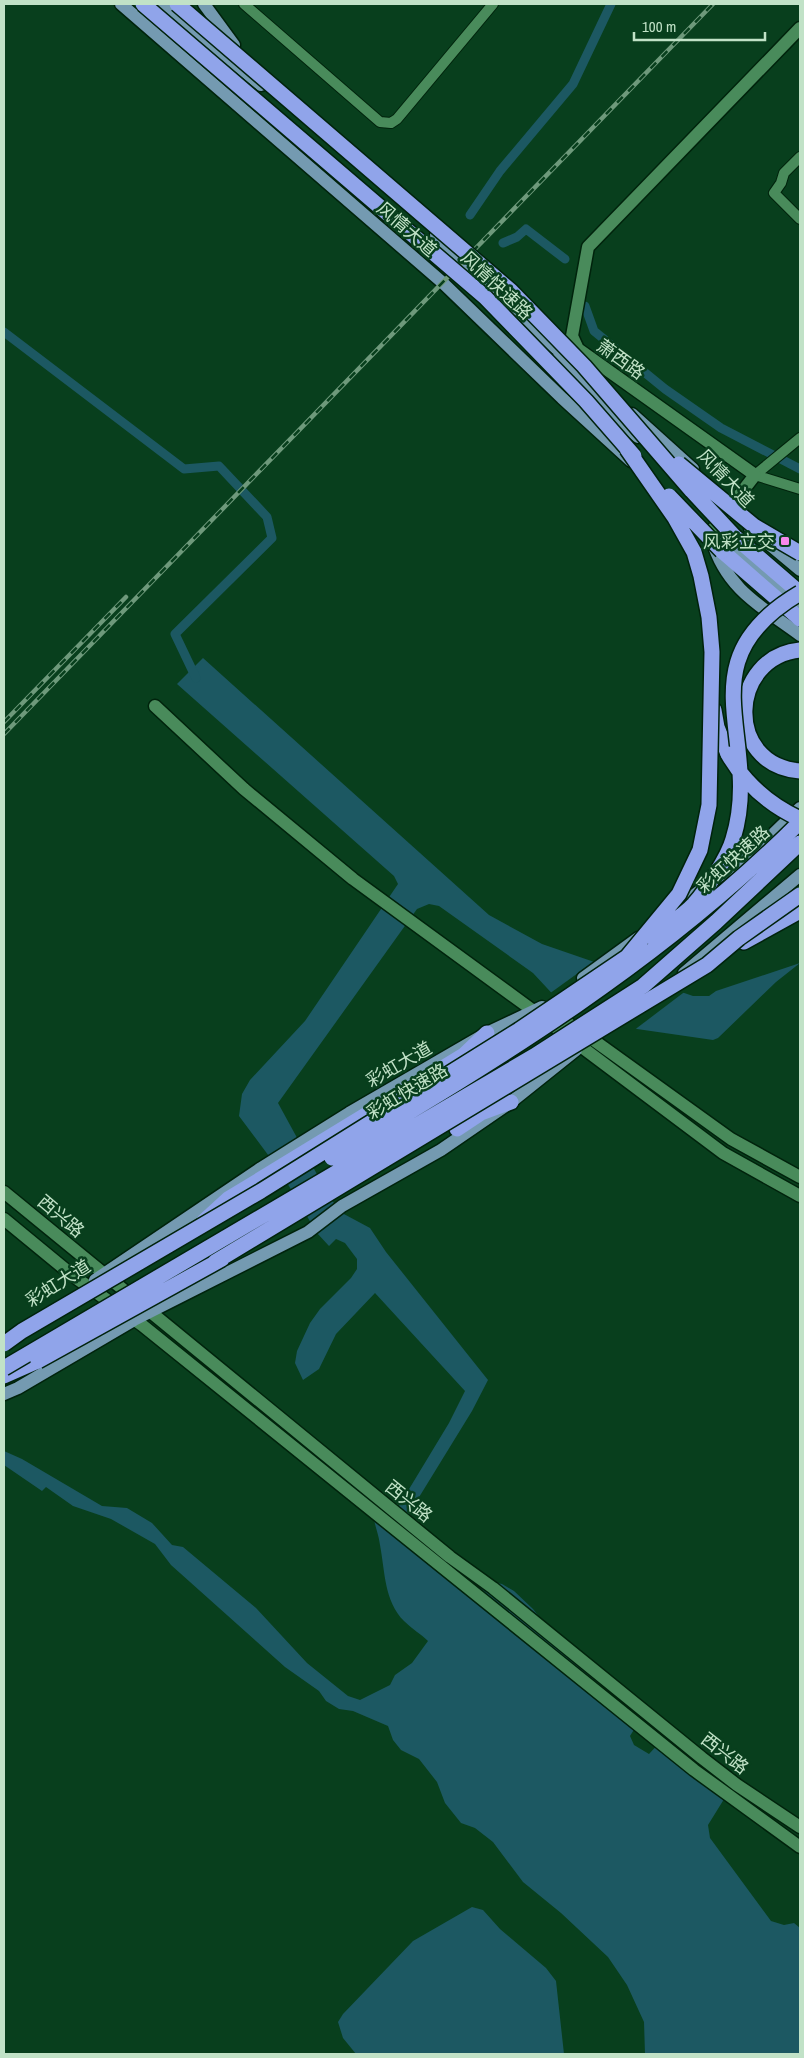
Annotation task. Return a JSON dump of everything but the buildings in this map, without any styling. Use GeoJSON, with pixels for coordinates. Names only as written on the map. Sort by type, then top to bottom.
{"type":"FeatureCollection","features":[{"type":"Feature","properties":{"kind":"highway","name":"风情快速路"},"geometry":{"type":"LineString","coordinates":[[143,4],[485,297],[580,395],[722,552],[800,619]]}},
{"type":"Feature","properties":{"kind":"highway","name":"风情快速路"},"geometry":{"type":"LineString","coordinates":[[177,4],[479,262],[584,366],[692,491],[735,537],[800,593]]}},
{"type":"Feature","properties":{"kind":"highway"},"geometry":{"type":"LineString","coordinates":[[182,4],[199,23]]}},
{"type":"Feature","properties":{"kind":"highway"},"geometry":{"type":"LineString","coordinates":[[584,366],[603,381],[673,460],[754,526],[800,553]]}},
{"type":"Feature","properties":{"kind":"highway"},"geometry":{"type":"LineString","coordinates":[[627,449],[675,518],[694,552],[704,585],[712,652],[710,805],[700,850],[679,894],[627,957]]}},
{"type":"Feature","properties":{"kind":"highway"},"geometry":{"type":"LineString","coordinates":[[4,1344],[22,1331],[269,1185],[519,1030],[627,957],[694,904],[733,840],[741,791],[740,762],[733,716],[733,683],[737,662],[745,644],[767,616],[800,593]]}},
{"type":"Feature","properties":{"kind":"highway"},"geometry":{"type":"LineString","coordinates":[[800,650],[777,657],[757,675],[749,687],[744,711],[748,734],[761,752],[780,766],[800,770]]}},
{"type":"Feature","properties":{"kind":"highway"},"geometry":{"type":"LineString","coordinates":[[712,701],[722,740],[734,765],[762,796],[800,820]]}},
{"type":"Feature","properties":{"kind":"highway","name":"彩虹快速路"},"geometry":{"type":"LineString","coordinates":[[4,1353],[525,1041],[618,977],[710,905],[800,820]]}},
{"type":"Feature","properties":{"kind":"highway","name":"彩虹快速路"},"geometry":{"type":"LineString","coordinates":[[4,1368],[534,1056],[643,986],[716,922],[800,843]]}},
{"type":"Feature","properties":{"kind":"highway"},"geometry":{"type":"LineString","coordinates":[[707,965],[739,938],[800,895]]}},
{"type":"Feature","properties":{"kind":"highway"},"geometry":{"type":"LineString","coordinates":[[4,1376],[38,1361],[215,1262],[756,935],[800,911]]}},
{"type":"Feature","properties":{"kind":"highway"},"geometry":{"type":"LineString","coordinates":[[195,1228],[228,1199],[464,1055],[487,1033]]}},
{"type":"Feature","properties":{"kind":"highway"},"geometry":{"type":"LineString","coordinates":[[215,1262],[290,1229],[481,1113],[511,1102]]}},
{"type":"Feature","properties":{"kind":"main road","name":"风情大道"},"geometry":{"type":"LineString","coordinates":[[120,4],[443,283],[562,398],[710,533],[800,604]]}},
{"type":"Feature","properties":{"kind":"main road"},"geometry":{"type":"LineString","coordinates":[[162,4],[276,98]]}},
{"type":"Feature","properties":{"kind":"main road","name":"风情大道"},"geometry":{"type":"LineString","coordinates":[[187,4],[234,45],[276,98],[441,240],[520,318],[672,448],[728,510],[800,570]]}},
{"type":"Feature","properties":{"kind":"main road"},"geometry":{"type":"LineString","coordinates":[[204,4],[234,45]]}},
{"type":"Feature","properties":{"kind":"main road","name":"萧西路"},"geometry":{"type":"LineString","coordinates":[[755,475],[578,349],[572,336],[588,247],[800,28]]}},
{"type":"Feature","properties":{"kind":"main road"},"geometry":{"type":"LineString","coordinates":[[755,475],[710,533],[717,558],[727,576],[749,597],[800,634]]}},
{"type":"Feature","properties":{"kind":"main road"},"geometry":{"type":"LineString","coordinates":[[155,706],[244,789],[380,900],[592,1039],[731,1139],[800,1177]]}},
{"type":"Feature","properties":{"kind":"main road","name":"彩虹大道"},"geometry":{"type":"LineString","coordinates":[[4,1336],[104,1275],[261,1168],[487,1033],[542,1007],[610,959],[769,838],[800,808]]}},
{"type":"Feature","properties":{"kind":"main road"},"geometry":{"type":"LineString","coordinates":[[4,1394],[18,1388],[134,1320],[308,1232],[342,1206],[441,1150],[511,1102],[581,1046],[675,981],[800,875]]}},
{"type":"Feature","properties":{"kind":"main road"},"geometry":{"type":"LineString","coordinates":[[542,1007],[581,1046],[723,1153],[800,1196]]}},
{"type":"Feature","properties":{"kind":"main road","name":"西兴路"},"geometry":{"type":"LineString","coordinates":[[4,1192],[702,1758],[737,1785],[800,1827]]}},
{"type":"Feature","properties":{"kind":"main road","name":"西兴路"},"geometry":{"type":"LineString","coordinates":[[4,1219],[86,1286],[134,1320],[694,1770],[800,1847]]}},
{"type":"Feature","properties":{"kind":"street"},"geometry":{"type":"LineString","coordinates":[[244,4],[384,124],[397,119],[493,4]]}},
{"type":"Feature","properties":{"kind":"street"},"geometry":{"type":"LineString","coordinates":[[800,157],[784,173],[774,193],[800,219]]}},
{"type":"Feature","properties":{"kind":"street"},"geometry":{"type":"LineString","coordinates":[[755,475],[768,467],[800,438]]}},
{"type":"Feature","properties":{"kind":"street"},"geometry":{"type":"LineString","coordinates":[[755,475],[800,489]]}},
{"type":"Feature","properties":{"kind":"water"},"geometry":{"type":"Polygon","coordinates":[[[203,658],[489,915],[542,944],[693,996],[709,996],[716,991],[800,963],[776,982],[718,1038],[713,1040],[637,1029],[560,1002],[533,973],[439,906],[429,904],[417,909],[278,1103],[330,1198],[342,1213],[370,1228],[386,1252],[488,1380],[472,1411],[405,1520],[435,1566],[451,1582],[460,1588],[492,1582],[502,1584],[514,1591],[533,1609],[547,1627],[620,1684],[632,1702],[628,1716],[635,1728],[630,1736],[634,1745],[649,1754],[662,1740],[670,1738],[675,1742],[676,1754],[712,1782],[720,1776],[734,1783],[708,1825],[710,1838],[771,1921],[784,1925],[794,1923],[800,1928],[800,2054],[645,2054],[644,2022],[627,1985],[608,1957],[561,1913],[523,1882],[493,1842],[475,1828],[461,1823],[445,1803],[437,1782],[419,1759],[401,1750],[393,1740],[388,1726],[353,1711],[339,1709],[326,1701],[319,1691],[285,1667],[171,1565],[155,1544],[111,1519],[73,1506],[46,1487],[42,1491],[4,1465],[4,1451],[22,1459],[102,1506],[127,1508],[152,1523],[172,1545],[183,1547],[256,1608],[307,1663],[348,1696],[360,1700],[390,1685],[395,1675],[412,1663],[428,1641],[397,1613],[389,1595],[374,1513],[377,1500],[397,1509],[449,1423],[465,1391],[375,1293],[336,1334],[319,1369],[303,1380],[295,1363],[297,1351],[310,1323],[320,1309],[351,1278],[357,1269],[357,1259],[345,1243],[336,1239],[329,1246],[317,1233],[280,1171],[239,1116],[242,1094],[250,1080],[305,1021],[398,884],[394,876],[177,684],[203,658]]]}},
{"type":"Feature","properties":{"kind":"water"},"geometry":{"type":"Polygon","coordinates":[[[472,1907],[483,1910],[500,1929],[546,1968],[556,1981],[564,2054],[356,2054],[343,2038],[338,2022],[343,2014],[413,1941],[472,1907]]]}},
{"type":"Feature","properties":{"kind":"pier"},"geometry":{"type":"Polygon","coordinates":[[[596,960],[687,990],[633,1031],[559,1005],[549,994],[596,960]]]}},
{"type":"Feature","properties":{"kind":"waterway"},"geometry":{"type":"LineString","coordinates":[[470,215],[500,171],[573,84],[611,4]]}},
{"type":"Feature","properties":{"kind":"waterway"},"geometry":{"type":"LineString","coordinates":[[503,243],[517,237],[526,229],[565,259]]}},
{"type":"Feature","properties":{"kind":"waterway"},"geometry":{"type":"LineString","coordinates":[[585,306],[594,331],[665,389],[721,428],[800,469]]}},
{"type":"Feature","properties":{"kind":"waterway"},"geometry":{"type":"LineString","coordinates":[[4,332],[184,469],[219,466],[267,517],[272,538],[175,634],[196,678]]}},
{"type":"Feature","properties":{"kind":"railway"},"geometry":{"type":"LineString","coordinates":[[4,734],[713,4]]}},
{"type":"Feature","properties":{"kind":"railway"},"geometry":{"type":"LineString","coordinates":[[4,722],[126,597]]}},
{"type":"Feature","properties":{"kind":"place","name":"风彩立交"},"geometry":{"type":"Point","coordinates":[785,541]}}]}
